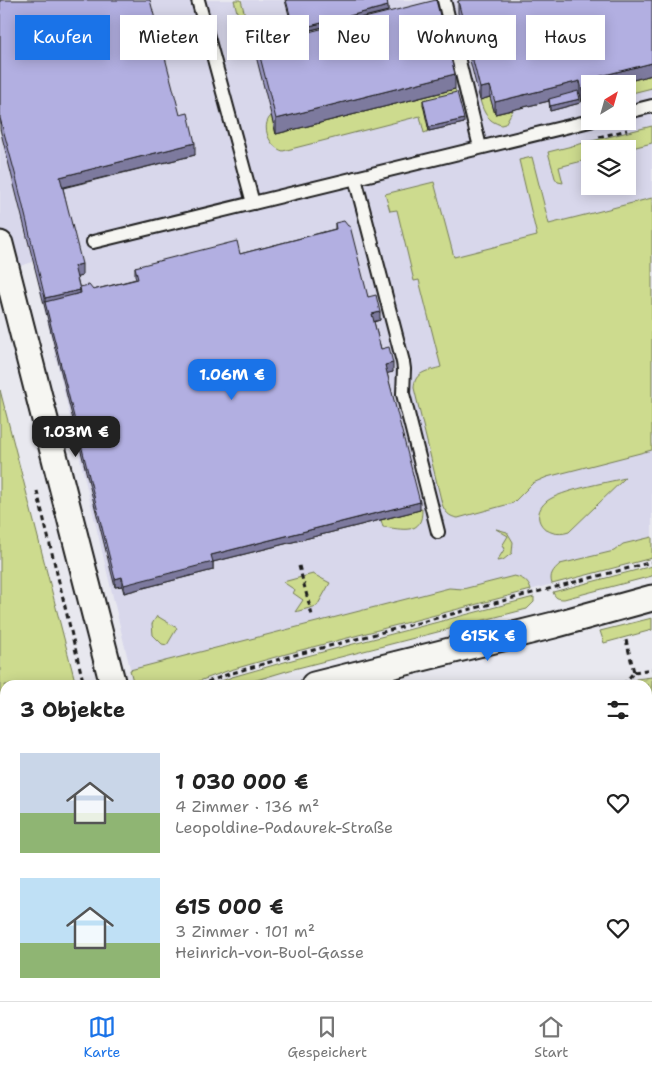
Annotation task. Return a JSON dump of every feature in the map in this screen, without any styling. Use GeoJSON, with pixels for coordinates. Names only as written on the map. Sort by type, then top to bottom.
{"type":"FeatureCollection","features":[{"type":"Feature","properties":{"kind":"street"},"geometry":{"type":"LineString","coordinates":[[0,244],[112,680]]}},
{"type":"Feature","properties":{"kind":"street"},"geometry":{"type":"LineString","coordinates":[[334,680],[554,625],[652,598]]}},
{"type":"Feature","properties":{"kind":"lane"},"geometry":{"type":"LineString","coordinates":[[198,0],[253,202]]}},
{"type":"Feature","properties":{"kind":"lane"},"geometry":{"type":"LineString","coordinates":[[444,0],[480,147]]}},
{"type":"Feature","properties":{"kind":"lane"},"geometry":{"type":"LineString","coordinates":[[636,110],[652,106]]}},
{"type":"Feature","properties":{"kind":"lane"},"geometry":{"type":"LineString","coordinates":[[93,242],[581,123]]}},
{"type":"Feature","properties":{"kind":"lane"},"geometry":{"type":"LineString","coordinates":[[355,178],[404,369],[403,394],[438,532]]}},
{"type":"Feature","properties":{"kind":"path"},"geometry":{"type":"LineString","coordinates":[[35,483],[83,680]]}},
{"type":"Feature","properties":{"kind":"path"},"geometry":{"type":"LineString","coordinates":[[213,680],[287,657],[652,562]]}},
{"type":"Feature","properties":{"kind":"path"},"geometry":{"type":"LineString","coordinates":[[299,566],[312,616]]}},
{"type":"Feature","properties":{"kind":"path"},"geometry":{"type":"LineString","coordinates":[[626,640],[634,672]]}},
{"type":"Feature","properties":{"kind":"path"},"geometry":{"type":"LineString","coordinates":[[627,680],[634,672],[652,669]]}},
{"type":"Feature","properties":{"kind":"shaded area"},"geometry":{"type":"Polygon","coordinates":[[[0,0],[652,0],[652,558],[286,654],[202,680],[133,680],[33,262],[7,270],[0,244],[0,0]]]}},
{"type":"Feature","properties":{"kind":"green space"},"geometry":{"type":"Polygon","coordinates":[[[234,0],[241,0],[245,15],[238,15],[234,0]]]}},
{"type":"Feature","properties":{"kind":"green space"},"geometry":{"type":"Polygon","coordinates":[[[652,75],[652,88],[636,92],[636,79],[652,75]]]}},
{"type":"Feature","properties":{"kind":"green space"},"geometry":{"type":"Polygon","coordinates":[[[455,89],[457,96],[423,104],[429,131],[424,133],[420,116],[283,151],[274,146],[268,136],[266,125],[271,116],[276,134],[455,89]]]}},
{"type":"Feature","properties":{"kind":"green space"},"geometry":{"type":"Polygon","coordinates":[[[490,97],[495,114],[513,110],[505,124],[501,125],[493,121],[485,113],[480,100],[490,97]]]}},
{"type":"Feature","properties":{"kind":"green space"},"geometry":{"type":"Polygon","coordinates":[[[652,126],[652,143],[636,147],[636,140],[596,140],[652,126]]]}},
{"type":"Feature","properties":{"kind":"green space"},"geometry":{"type":"Polygon","coordinates":[[[581,144],[581,161],[559,167],[563,183],[558,182],[555,178],[548,152],[581,144]]]}},
{"type":"Feature","properties":{"kind":"green space"},"geometry":{"type":"Polygon","coordinates":[[[532,157],[549,224],[652,198],[652,450],[547,477],[533,483],[513,503],[458,518],[452,517],[442,504],[414,388],[419,375],[441,367],[419,280],[414,281],[397,210],[390,211],[385,194],[434,182],[454,257],[537,236],[519,160],[532,157]]]}},
{"type":"Feature","properties":{"kind":"green space"},"geometry":{"type":"Polygon","coordinates":[[[0,390],[75,680],[0,680],[0,390]]]}},
{"type":"Feature","properties":{"kind":"green space"},"geometry":{"type":"Polygon","coordinates":[[[625,478],[569,532],[553,533],[542,526],[539,514],[541,507],[547,501],[573,490],[625,478]]]}},
{"type":"Feature","properties":{"kind":"green space"},"geometry":{"type":"Polygon","coordinates":[[[422,509],[421,518],[415,527],[404,529],[383,527],[381,520],[422,509]]]}},
{"type":"Feature","properties":{"kind":"green space"},"geometry":{"type":"Polygon","coordinates":[[[496,529],[507,532],[513,542],[512,553],[503,560],[497,561],[505,548],[502,546],[508,536],[496,529]]]}},
{"type":"Feature","properties":{"kind":"green space"},"geometry":{"type":"Polygon","coordinates":[[[652,537],[652,558],[552,584],[552,573],[560,564],[614,551],[623,544],[652,537]]]}},
{"type":"Feature","properties":{"kind":"green space"},"geometry":{"type":"Polygon","coordinates":[[[652,566],[652,576],[564,599],[557,598],[553,592],[652,566]]]}},
{"type":"Feature","properties":{"kind":"green space"},"geometry":{"type":"Polygon","coordinates":[[[313,574],[330,583],[317,606],[295,612],[303,600],[293,593],[295,590],[283,582],[313,574]]]}},
{"type":"Feature","properties":{"kind":"green space"},"geometry":{"type":"Polygon","coordinates":[[[514,576],[525,580],[531,590],[286,654],[202,680],[133,680],[130,670],[449,588],[463,589],[514,576]]]}},
{"type":"Feature","properties":{"kind":"green space"},"geometry":{"type":"Polygon","coordinates":[[[534,597],[534,602],[527,609],[257,680],[224,680],[288,661],[534,597]]]}},
{"type":"Feature","properties":{"kind":"green space"},"geometry":{"type":"Polygon","coordinates":[[[157,616],[177,628],[167,645],[162,644],[153,635],[152,624],[157,616]]]}},
{"type":"Feature","properties":{"kind":"green space"},"geometry":{"type":"Polygon","coordinates":[[[652,618],[652,630],[604,643],[600,631],[652,618]]]}},
{"type":"Feature","properties":{"kind":"green space"},"geometry":{"type":"Polygon","coordinates":[[[652,677],[652,680],[636,679],[652,677]]]}},
{"type":"Feature","properties":{"kind":"building"},"geometry":{"type":"Polygon","coordinates":[[[0,0],[150,0],[154,15],[120,15],[120,60],[166,60],[180,115],[188,113],[195,143],[60,177],[82,264],[74,266],[80,290],[45,298],[0,118],[0,0]]]}},
{"type":"Feature","properties":{"kind":"building"},"geometry":{"type":"Polygon","coordinates":[[[286,0],[387,0],[388,6],[353,15],[319,15],[319,24],[309,26],[309,15],[290,15],[286,0]]]}},
{"type":"Feature","properties":{"kind":"building"},"geometry":{"type":"Polygon","coordinates":[[[436,0],[440,15],[399,15],[399,60],[451,60],[455,74],[276,119],[261,60],[309,60],[309,32],[319,29],[319,60],[389,60],[389,15],[376,15],[436,0]]]}},
{"type":"Feature","properties":{"kind":"building"},"geometry":{"type":"Polygon","coordinates":[[[652,0],[652,63],[605,75],[581,75],[581,86],[580,81],[495,102],[490,86],[480,88],[473,60],[516,60],[516,15],[462,15],[458,1],[652,0]]]}},
{"type":"Feature","properties":{"kind":"building"},"geometry":{"type":"Polygon","coordinates":[[[578,91],[580,99],[550,106],[549,99],[578,91]]]}},
{"type":"Feature","properties":{"kind":"building"},"geometry":{"type":"Polygon","coordinates":[[[457,92],[464,119],[429,127],[423,100],[457,92]]]}},
{"type":"Feature","properties":{"kind":"building"},"geometry":{"type":"Polygon","coordinates":[[[344,221],[350,226],[368,297],[376,295],[380,312],[372,314],[381,349],[389,347],[393,363],[385,365],[420,502],[211,555],[213,562],[124,585],[122,577],[115,579],[45,302],[81,293],[80,287],[89,285],[93,290],[138,279],[135,267],[237,241],[240,254],[336,229],[335,223],[344,221]]]}}]}
